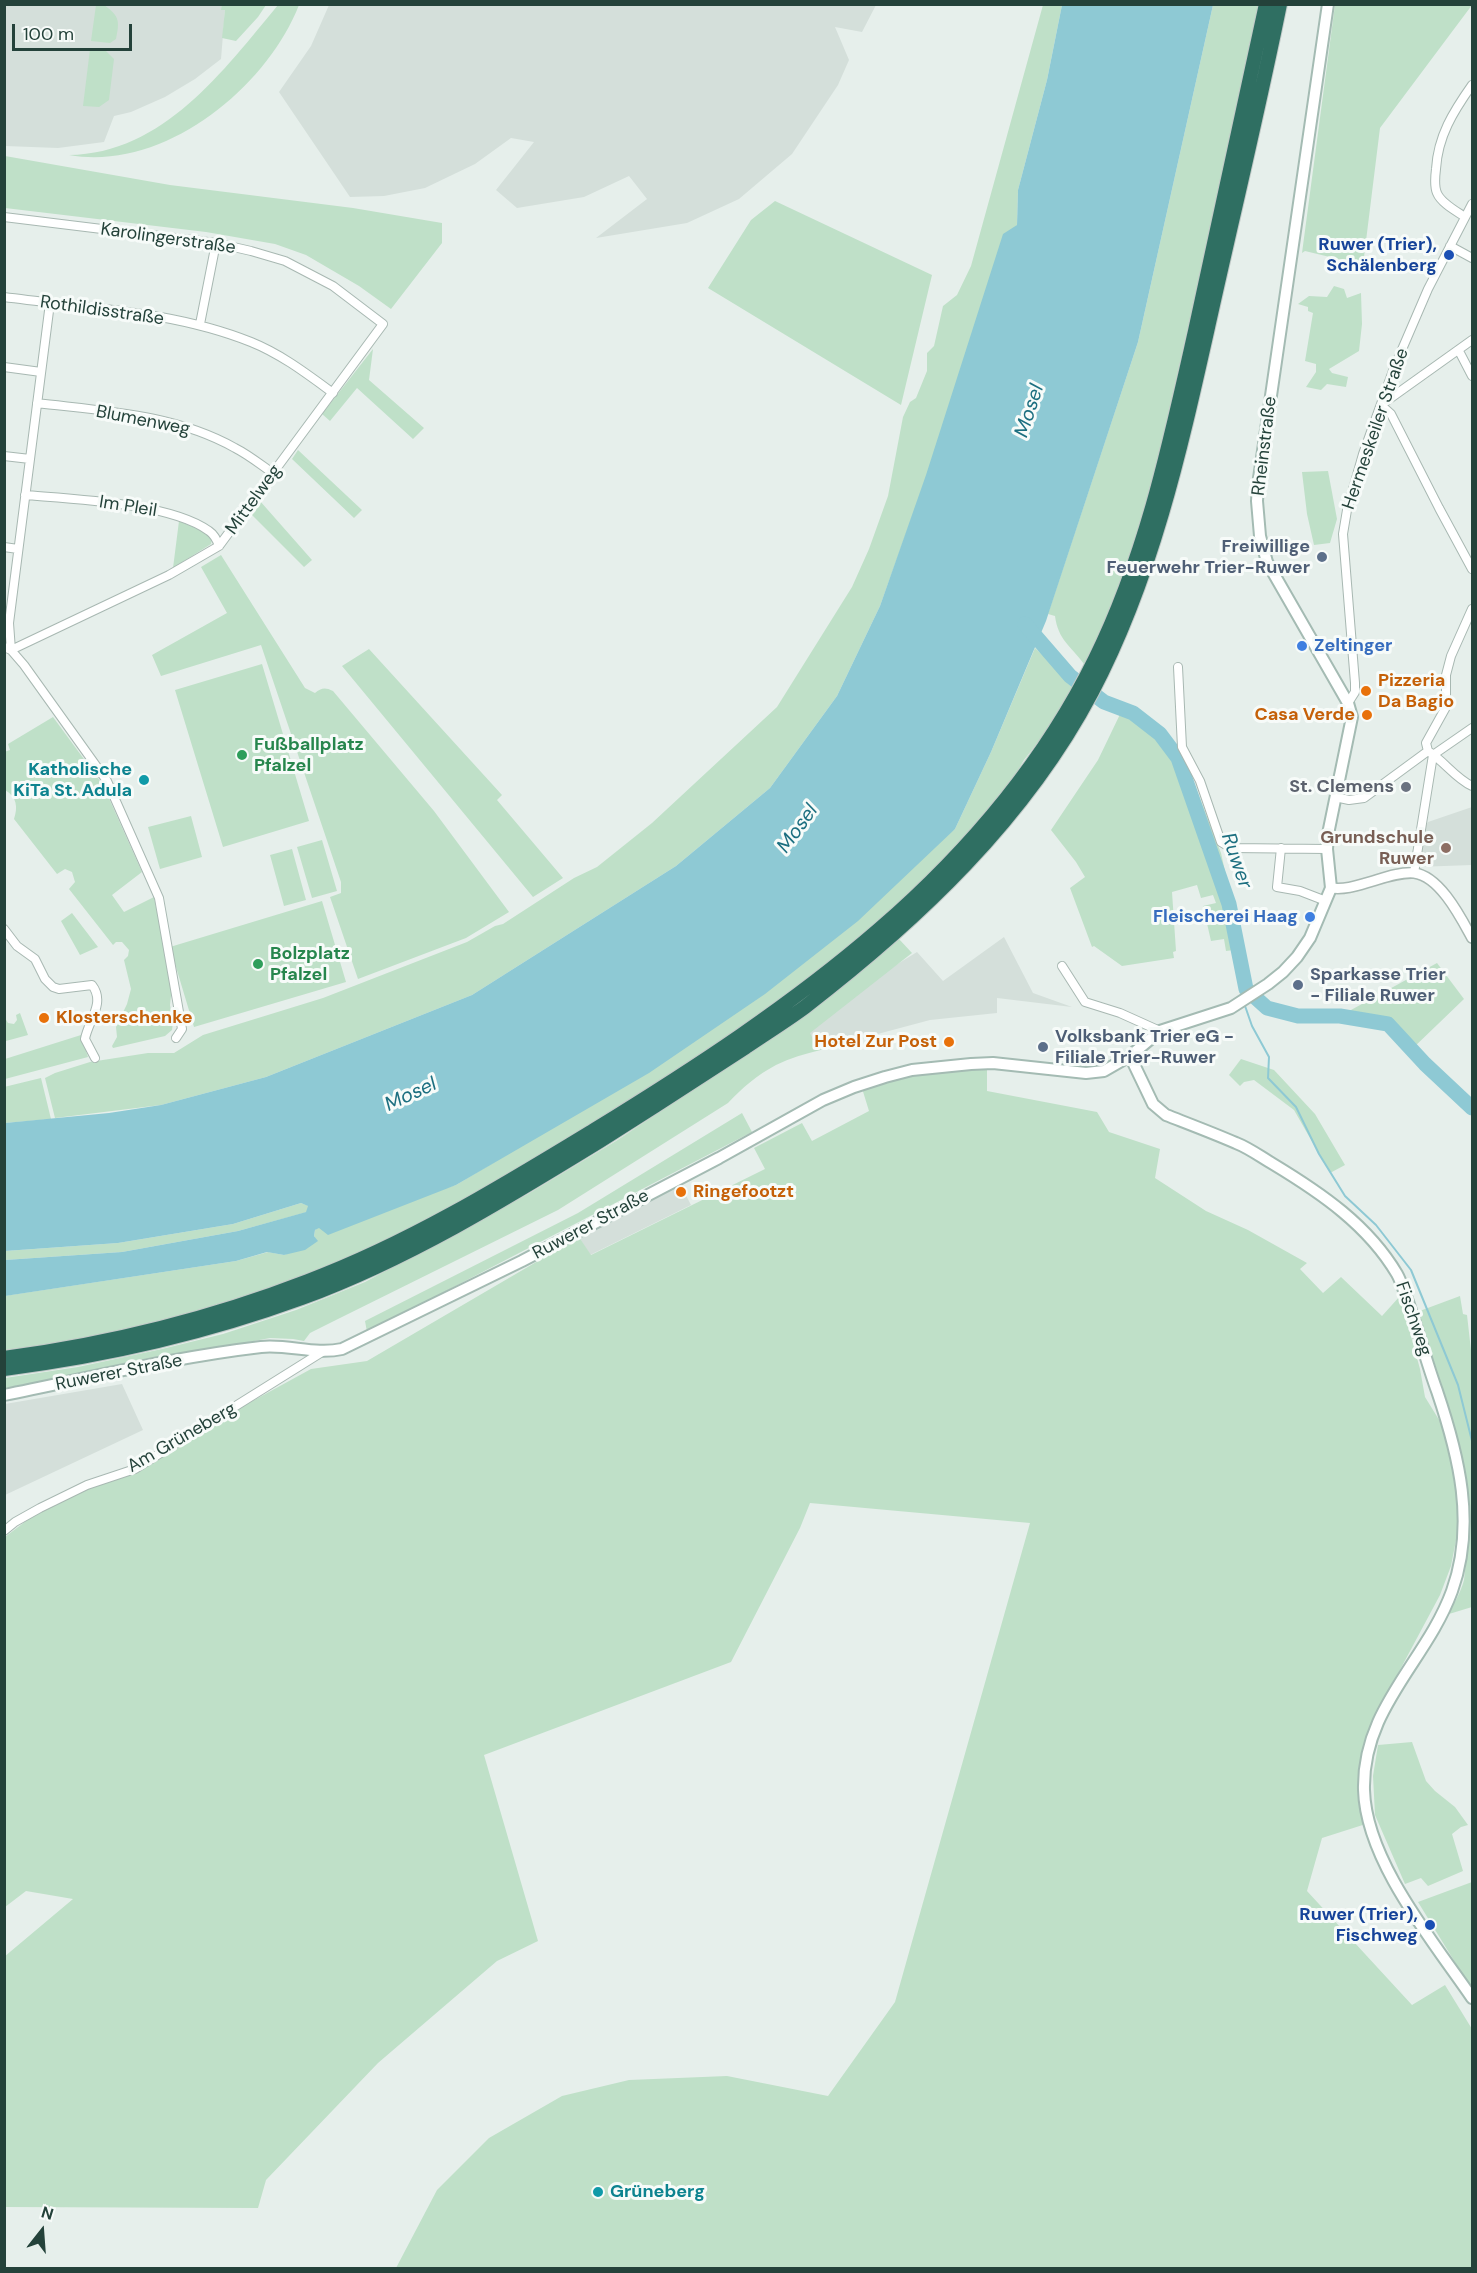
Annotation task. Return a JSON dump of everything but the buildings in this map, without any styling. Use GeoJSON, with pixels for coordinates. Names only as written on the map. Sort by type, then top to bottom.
{"type":"FeatureCollection","features":[{"type":"Feature","properties":{"kind":"highway"},"geometry":{"type":"LineString","coordinates":[[1100,662],[1143,536],[1164,460],[1226,192],[1266,4]]}},
{"type":"Feature","properties":{"kind":"highway"},"geometry":{"type":"LineString","coordinates":[[4,1369],[102,1354],[228,1323],[307,1296],[457,1227],[681,1090],[802,1009],[929,902],[983,846],[1024,798],[1070,718],[1140,586],[1175,465],[1280,4]]}},
{"type":"Feature","properties":{"kind":"highway"},"geometry":{"type":"LineString","coordinates":[[4,1358],[43,1353],[158,1329],[227,1310],[289,1288],[392,1244],[454,1213],[533,1167],[676,1080],[801,993],[882,928],[926,888],[1017,788],[1070,718]]}},
{"type":"Feature","properties":{"kind":"main road","name":"Rheinstraße"},"geometry":{"type":"LineString","coordinates":[[1283,972],[1310,938],[1331,888],[1327,849],[1335,797],[1352,724],[1348,703],[1279,585],[1263,550],[1257,501],[1328,4]]}},
{"type":"Feature","properties":{"kind":"main road","name":"Ruwerer Straße"},"geometry":{"type":"LineString","coordinates":[[4,1395],[260,1347],[284,1347],[322,1352],[342,1349],[512,1266],[719,1158],[823,1100],[854,1087],[912,1070],[971,1064],[993,1063],[1070,1072],[1098,1072],[1111,1068],[1130,1056],[1160,1030],[1231,1008],[1283,972]]}},
{"type":"Feature","properties":{"kind":"main road","name":"Fischweg"},"geometry":{"type":"LineString","coordinates":[[1130,1056],[1153,1104],[1159,1110],[1166,1115],[1239,1144],[1312,1187],[1371,1238],[1398,1276],[1446,1416],[1462,1481],[1465,1517],[1460,1564],[1452,1592],[1379,1718],[1369,1745],[1364,1791],[1367,1815],[1374,1836],[1395,1883],[1473,1998]]}},
{"type":"Feature","properties":{"kind":"street"},"geometry":{"type":"LineString","coordinates":[[1465,217],[1441,199],[1437,192],[1435,178],[1437,156],[1444,131],[1473,85]]}},
{"type":"Feature","properties":{"kind":"street","name":"Hermeskeiler Straße"},"geometry":{"type":"LineString","coordinates":[[1348,703],[1355,692],[1355,683],[1343,534],[1353,485],[1428,289],[1473,204]]}},
{"type":"Feature","properties":{"kind":"street","name":"Karolingerstraße"},"geometry":{"type":"LineString","coordinates":[[4,217],[216,243],[285,261],[333,286],[383,324]]}},
{"type":"Feature","properties":{"kind":"street"},"geometry":{"type":"LineString","coordinates":[[200,324],[216,243]]}},
{"type":"Feature","properties":{"kind":"street"},"geometry":{"type":"LineString","coordinates":[[1450,246],[1473,258]]}},
{"type":"Feature","properties":{"kind":"street","name":"Rothildisstraße"},"geometry":{"type":"LineString","coordinates":[[4,297],[200,324],[253,343],[296,366],[333,393]]}},
{"type":"Feature","properties":{"kind":"street"},"geometry":{"type":"LineString","coordinates":[[50,303],[9,623],[8,649],[24,664],[106,781],[159,898],[182,1029],[176,1038]]}},
{"type":"Feature","properties":{"kind":"street","name":"Mittelweg"},"geometry":{"type":"LineString","coordinates":[[8,649],[169,575],[219,546],[383,324]]}},
{"type":"Feature","properties":{"kind":"street"},"geometry":{"type":"LineString","coordinates":[[1473,340],[1382,405],[1391,414],[1438,508],[1473,569]]}},
{"type":"Feature","properties":{"kind":"street"},"geometry":{"type":"LineString","coordinates":[[1459,351],[1473,376]]}},
{"type":"Feature","properties":{"kind":"street"},"geometry":{"type":"LineString","coordinates":[[4,367],[41,372]]}},
{"type":"Feature","properties":{"kind":"street","name":"Blumenweg"},"geometry":{"type":"LineString","coordinates":[[37,403],[143,417],[200,432],[235,448],[274,474]]}},
{"type":"Feature","properties":{"kind":"street"},"geometry":{"type":"LineString","coordinates":[[4,456],[30,459]]}},
{"type":"Feature","properties":{"kind":"street","name":"Im Pleil"},"geometry":{"type":"LineString","coordinates":[[25,495],[88,501],[162,512],[209,531],[216,538],[219,546]]}},
{"type":"Feature","properties":{"kind":"street"},"geometry":{"type":"LineString","coordinates":[[4,547],[18,549]]}},
{"type":"Feature","properties":{"kind":"street"},"geometry":{"type":"LineString","coordinates":[[1473,609],[1451,656],[1446,675],[1446,707],[1426,743],[1431,753],[1456,775],[1473,786]]}},
{"type":"Feature","properties":{"kind":"street"},"geometry":{"type":"LineString","coordinates":[[1178,667],[1182,747],[1200,781],[1221,842],[1232,848],[1327,849]]}},
{"type":"Feature","properties":{"kind":"street"},"geometry":{"type":"LineString","coordinates":[[1335,797],[1349,800],[1364,798],[1473,728]]}},
{"type":"Feature","properties":{"kind":"street"},"geometry":{"type":"LineString","coordinates":[[1414,873],[1431,753]]}},
{"type":"Feature","properties":{"kind":"street"},"geometry":{"type":"LineString","coordinates":[[1281,848],[1277,887],[1300,891],[1326,901]]}},
{"type":"Feature","properties":{"kind":"street"},"geometry":{"type":"LineString","coordinates":[[1331,888],[1347,888],[1391,876],[1414,873],[1428,879],[1447,897],[1473,938]]}},
{"type":"Feature","properties":{"kind":"street"},"geometry":{"type":"LineString","coordinates":[[4,929],[17,946],[35,959],[45,979],[53,987],[59,989],[84,984],[92,985],[95,989],[98,1004],[85,1039],[95,1058]]}},
{"type":"Feature","properties":{"kind":"street"},"geometry":{"type":"LineString","coordinates":[[1062,966],[1085,1002],[1120,1013],[1160,1030]]}},
{"type":"Feature","properties":{"kind":"street","name":"Am Grüneberg"},"geometry":{"type":"LineString","coordinates":[[4,1531],[40,1508],[87,1485],[135,1469],[322,1352]]}},
{"type":"Feature","properties":{"kind":"shaded area"},"geometry":{"type":"Polygon","coordinates":[[[329,4],[876,5],[862,32],[835,27],[849,60],[838,85],[792,154],[739,199],[687,223],[596,238],[647,199],[629,176],[584,197],[517,208],[496,190],[534,142],[511,138],[475,164],[425,188],[384,196],[350,197],[279,92],[311,46],[329,4]]]}},
{"type":"Feature","properties":{"kind":"shaded area"},"geometry":{"type":"Polygon","coordinates":[[[5,5],[222,5],[222,9],[225,10],[221,59],[195,79],[165,97],[131,112],[114,116],[104,142],[58,148],[5,146],[5,5]]]}},
{"type":"Feature","properties":{"kind":"shaded area","name":"Grundschule Ruwer"},"geometry":{"type":"Polygon","coordinates":[[[1472,807],[1472,865],[1416,867],[1423,830],[1428,822],[1472,807]]]}},
{"type":"Feature","properties":{"kind":"shaded area"},"geometry":{"type":"Polygon","coordinates":[[[1004,937],[1033,993],[1072,1007],[997,998],[997,1013],[930,1020],[814,1051],[802,1023],[917,952],[943,981],[1004,937]]]}},
{"type":"Feature","properties":{"kind":"shaded area"},"geometry":{"type":"Polygon","coordinates":[[[680,1184],[691,1205],[590,1255],[579,1237],[680,1184]]]}},
{"type":"Feature","properties":{"kind":"shaded area"},"geometry":{"type":"Polygon","coordinates":[[[122,1384],[143,1430],[5,1495],[5,1404],[122,1384]]]}},
{"type":"Feature","properties":{"kind":"green space"},"geometry":{"type":"Polygon","coordinates":[[[222,4],[266,5],[236,41],[222,38],[225,10],[221,10],[222,4]]]}},
{"type":"Feature","properties":{"kind":"green space"},"geometry":{"type":"Polygon","coordinates":[[[96,5],[104,5],[113,12],[117,19],[116,39],[110,43],[91,41],[96,5]]]}},
{"type":"Feature","properties":{"kind":"green space"},"geometry":{"type":"Polygon","coordinates":[[[278,5],[299,5],[283,36],[262,66],[237,94],[207,118],[174,137],[140,151],[105,157],[69,155],[103,151],[134,140],[162,124],[213,81],[278,5]]]}},
{"type":"Feature","properties":{"kind":"green space"},"geometry":{"type":"Polygon","coordinates":[[[1043,5],[1062,5],[1047,80],[1018,190],[1017,225],[880,606],[837,696],[770,788],[676,866],[472,995],[266,1077],[161,1105],[55,1118],[45,1078],[55,1073],[90,1062],[148,1053],[174,1053],[203,1035],[323,998],[467,942],[503,924],[574,878],[597,867],[652,823],[777,707],[852,587],[869,549],[888,496],[903,417],[910,402],[916,398],[927,371],[927,353],[934,346],[943,306],[957,295],[971,266],[1043,5]]]}},
{"type":"Feature","properties":{"kind":"green space"},"geometry":{"type":"Polygon","coordinates":[[[1213,5],[1261,5],[1155,473],[1116,595],[1084,664],[1062,637],[1055,616],[1048,614],[1138,342],[1213,5]]]}},
{"type":"Feature","properties":{"kind":"green space"},"geometry":{"type":"Polygon","coordinates":[[[1335,5],[1472,5],[1380,128],[1363,265],[1305,251],[1302,253],[1335,5]]]}},
{"type":"Feature","properties":{"kind":"green space"},"geometry":{"type":"Polygon","coordinates":[[[90,49],[106,51],[114,59],[109,100],[99,107],[83,106],[90,49]]]}},
{"type":"Feature","properties":{"kind":"green space"},"geometry":{"type":"Polygon","coordinates":[[[5,156],[170,185],[353,208],[442,223],[442,243],[391,309],[359,286],[306,255],[275,244],[206,232],[5,208],[5,156]]]}},
{"type":"Feature","properties":{"kind":"green space"},"geometry":{"type":"Polygon","coordinates":[[[775,201],[932,275],[901,405],[708,288],[751,220],[775,201]]]}},
{"type":"Feature","properties":{"kind":"green space"},"geometry":{"type":"Polygon","coordinates":[[[1334,286],[1344,289],[1347,298],[1361,293],[1362,324],[1359,351],[1329,369],[1332,373],[1348,377],[1346,387],[1327,384],[1321,390],[1306,387],[1316,372],[1316,364],[1305,361],[1313,313],[1308,311],[1308,307],[1298,304],[1309,296],[1327,297],[1334,286]]]}},
{"type":"Feature","properties":{"kind":"green space"},"geometry":{"type":"Polygon","coordinates":[[[373,349],[369,380],[424,428],[413,439],[357,388],[330,421],[322,414],[373,349]]]}},
{"type":"Feature","properties":{"kind":"green space"},"geometry":{"type":"Polygon","coordinates":[[[298,450],[362,510],[354,518],[292,459],[298,450]]]}},
{"type":"Feature","properties":{"kind":"green space"},"geometry":{"type":"Polygon","coordinates":[[[1328,471],[1337,519],[1330,543],[1314,545],[1307,514],[1302,472],[1328,471]]]}},
{"type":"Feature","properties":{"kind":"green space"},"geometry":{"type":"Polygon","coordinates":[[[260,501],[312,560],[304,567],[252,515],[260,501]]]}},
{"type":"Feature","properties":{"kind":"green space"},"geometry":{"type":"Polygon","coordinates":[[[179,521],[207,533],[212,539],[211,544],[173,568],[179,521]]]}},
{"type":"Feature","properties":{"kind":"green space"},"geometry":{"type":"Polygon","coordinates":[[[221,555],[305,688],[315,693],[323,689],[333,691],[434,811],[509,912],[466,938],[358,979],[330,897],[341,893],[341,882],[261,645],[161,676],[152,655],[227,613],[201,567],[221,555]]]}},
{"type":"Feature","properties":{"kind":"green space"},"geometry":{"type":"Polygon","coordinates":[[[1035,648],[1074,684],[1060,713],[1024,760],[1000,798],[938,865],[855,941],[766,1010],[720,1042],[626,1103],[509,1173],[404,1231],[332,1265],[247,1298],[171,1321],[95,1337],[5,1350],[4,1296],[236,1261],[268,1252],[284,1255],[317,1241],[314,1236],[315,1230],[319,1227],[456,1185],[531,1140],[955,829],[1035,648]]]}},
{"type":"Feature","properties":{"kind":"green space"},"geometry":{"type":"Polygon","coordinates":[[[369,649],[502,795],[497,800],[563,878],[533,897],[342,666],[369,649]]]}},
{"type":"Feature","properties":{"kind":"green space","name":"Fußballplatz Pfalzel"},"geometry":{"type":"Polygon","coordinates":[[[262,664],[309,821],[223,847],[175,690],[262,664]]]}},
{"type":"Feature","properties":{"kind":"green space"},"geometry":{"type":"Polygon","coordinates":[[[1124,706],[1145,715],[1163,731],[1192,778],[1221,853],[1242,949],[1226,951],[1224,939],[1211,941],[1203,906],[1216,903],[1213,895],[1201,898],[1197,885],[1172,892],[1176,951],[1173,952],[1174,958],[1122,966],[1094,946],[1092,947],[1070,888],[1085,877],[1051,830],[1098,760],[1124,706]]]}},
{"type":"Feature","properties":{"kind":"green space"},"geometry":{"type":"Polygon","coordinates":[[[53,717],[103,785],[142,872],[112,895],[124,912],[154,897],[172,987],[170,1005],[172,1030],[165,1036],[113,1048],[117,1037],[116,1027],[131,989],[124,960],[129,950],[122,942],[116,942],[113,945],[69,889],[75,882],[72,872],[65,869],[57,874],[14,819],[16,803],[5,790],[4,752],[10,750],[8,744],[53,717]]]}},
{"type":"Feature","properties":{"kind":"green space"},"geometry":{"type":"Polygon","coordinates":[[[191,816],[202,857],[160,869],[148,827],[191,816]]]}},
{"type":"Feature","properties":{"kind":"green space"},"geometry":{"type":"Polygon","coordinates":[[[322,840],[337,891],[312,898],[297,847],[322,840]]]}},
{"type":"Feature","properties":{"kind":"green space"},"geometry":{"type":"Polygon","coordinates":[[[292,849],[306,900],[284,906],[270,855],[292,849]]]}},
{"type":"Feature","properties":{"kind":"green space","name":"Bolzplatz Pfalzel"},"geometry":{"type":"Polygon","coordinates":[[[322,901],[346,982],[194,1027],[170,947],[322,901]]]}},
{"type":"Feature","properties":{"kind":"green space"},"geometry":{"type":"Polygon","coordinates":[[[72,913],[98,947],[80,955],[61,921],[72,913]]]}},
{"type":"Feature","properties":{"kind":"green space"},"geometry":{"type":"Polygon","coordinates":[[[899,939],[912,953],[810,1033],[817,1048],[866,1036],[866,1038],[798,1056],[776,1065],[750,1082],[728,1103],[558,1210],[310,1333],[304,1341],[270,1338],[5,1388],[5,1378],[78,1367],[223,1334],[296,1310],[365,1282],[528,1194],[616,1141],[808,1013],[899,939]]]}},
{"type":"Feature","properties":{"kind":"green space"},"geometry":{"type":"Polygon","coordinates":[[[1437,963],[1464,999],[1411,1050],[1388,1024],[1340,1016],[1437,963]]]}},
{"type":"Feature","properties":{"kind":"green space"},"geometry":{"type":"Polygon","coordinates":[[[20,1013],[28,1035],[6,1041],[5,1018],[8,1023],[14,1024],[17,1020],[16,1015],[20,1013]]]}},
{"type":"Feature","properties":{"kind":"green space"},"geometry":{"type":"Polygon","coordinates":[[[81,1035],[88,1057],[5,1079],[5,1059],[81,1035]]]}},
{"type":"Feature","properties":{"kind":"green space"},"geometry":{"type":"Polygon","coordinates":[[[1241,1059],[1274,1070],[1315,1114],[1345,1165],[1330,1173],[1294,1110],[1254,1080],[1244,1082],[1240,1086],[1229,1075],[1241,1059]]]}},
{"type":"Feature","properties":{"kind":"green space"},"geometry":{"type":"Polygon","coordinates":[[[987,1065],[987,1091],[1097,1112],[1109,1132],[1160,1149],[1155,1178],[1206,1211],[1248,1230],[1307,1263],[1300,1269],[1323,1293],[1341,1277],[1382,1316],[1400,1296],[1420,1369],[1425,1397],[1441,1423],[1450,1451],[1458,1496],[1457,1535],[1451,1566],[1440,1595],[1371,1724],[1365,1773],[1369,1823],[1322,1838],[1307,1891],[1412,2005],[1445,1985],[1472,2029],[1472,2268],[396,2268],[437,2190],[489,2138],[562,2096],[629,2080],[727,2076],[828,2096],[895,2002],[1030,1523],[810,1503],[800,1528],[731,1662],[484,1755],[538,1941],[497,1961],[378,2063],[266,2180],[258,2208],[5,2207],[4,1957],[73,1899],[26,1891],[5,1907],[5,1537],[43,1508],[132,1467],[311,1369],[367,1361],[579,1237],[591,1255],[765,1169],[754,1148],[802,1123],[812,1141],[869,1111],[861,1085],[885,1076],[987,1065]]]}},
{"type":"Feature","properties":{"kind":"green space"},"geometry":{"type":"Polygon","coordinates":[[[41,1078],[51,1119],[5,1123],[4,1087],[41,1078]]]}},
{"type":"Feature","properties":{"kind":"green space"},"geometry":{"type":"Polygon","coordinates":[[[742,1113],[752,1132],[367,1332],[365,1321],[578,1213],[742,1113]]]}},
{"type":"Feature","properties":{"kind":"green space"},"geometry":{"type":"Polygon","coordinates":[[[301,1203],[309,1206],[307,1212],[238,1231],[122,1252],[5,1260],[5,1251],[118,1243],[233,1224],[301,1203]]]}},
{"type":"Feature","properties":{"kind":"green space"},"geometry":{"type":"Polygon","coordinates":[[[1460,1296],[1463,1314],[1467,1315],[1472,1359],[1472,1607],[1449,1614],[1464,1580],[1467,1546],[1463,1477],[1457,1444],[1439,1377],[1417,1312],[1460,1296]]]}},
{"type":"Feature","properties":{"kind":"green space"},"geometry":{"type":"Polygon","coordinates":[[[1412,1742],[1426,1781],[1455,1807],[1468,1825],[1452,1834],[1463,1871],[1428,1886],[1421,1878],[1405,1884],[1375,1815],[1373,1776],[1378,1745],[1412,1742]]]}},
{"type":"Feature","properties":{"kind":"green space"},"geometry":{"type":"Polygon","coordinates":[[[1472,1882],[1472,1990],[1418,1902],[1472,1882]]]}},
{"type":"Feature","properties":{"kind":"water","name":"Mosel"},"geometry":{"type":"Polygon","coordinates":[[[1062,5],[1213,5],[1138,342],[1046,621],[991,752],[955,829],[858,921],[765,994],[649,1073],[456,1185],[328,1235],[319,1228],[315,1230],[314,1236],[318,1241],[305,1250],[284,1255],[267,1252],[236,1261],[5,1296],[5,1260],[122,1252],[238,1231],[306,1212],[308,1206],[301,1203],[233,1224],[118,1243],[5,1251],[5,1123],[109,1113],[161,1105],[266,1077],[472,995],[676,866],[770,788],[837,696],[880,606],[926,475],[1003,234],[1017,225],[1018,190],[1047,80],[1062,5]]]}},
{"type":"Feature","properties":{"kind":"waterway","name":"Ruwer"},"geometry":{"type":"LineString","coordinates":[[1025,624],[1070,676],[1104,702],[1133,713],[1160,734],[1178,758],[1229,904],[1246,989],[1267,1008],[1298,1016],[1340,1016],[1388,1024],[1425,1064],[1472,1108]]}},
{"type":"Feature","properties":{"kind":"waterway","name":"Ruwer"},"geometry":{"type":"LineString","coordinates":[[1244,995],[1246,989]]}},
{"type":"Feature","properties":{"kind":"waterway"},"geometry":{"type":"LineString","coordinates":[[1244,1003],[1252,1026],[1269,1057],[1268,1078],[1296,1107],[1319,1154],[1345,1196],[1376,1225],[1411,1270],[1458,1385],[1472,1441]]}},
{"type":"Feature","properties":{"kind":"place","name":"Ruwer (Trier), Schälenberg"},"geometry":{"type":"Point","coordinates":[1449,255]}},
{"type":"Feature","properties":{"kind":"place","name":"Freiwillige Feuerwehr Trier-Ruwer"},"geometry":{"type":"Point","coordinates":[1322,557]}},
{"type":"Feature","properties":{"kind":"place","name":"Zeltinger"},"geometry":{"type":"Point","coordinates":[1302,646]}},
{"type":"Feature","properties":{"kind":"place","name":"Pizzeria Da Bagio"},"geometry":{"type":"Point","coordinates":[1366,691]}},
{"type":"Feature","properties":{"kind":"place","name":"Casa Verde"},"geometry":{"type":"Point","coordinates":[1367,715]}},
{"type":"Feature","properties":{"kind":"place","name":"Fußballplatz Pfalzel"},"geometry":{"type":"Point","coordinates":[242,755]}},
{"type":"Feature","properties":{"kind":"place","name":"Katholische KiTa St. Adula"},"geometry":{"type":"Point","coordinates":[144,780]}},
{"type":"Feature","properties":{"kind":"place","name":"St. Clemens"},"geometry":{"type":"Point","coordinates":[1406,787]}},
{"type":"Feature","properties":{"kind":"place","name":"Grundschule Ruwer"},"geometry":{"type":"Point","coordinates":[1446,848]}},
{"type":"Feature","properties":{"kind":"place","name":"Fleischerei Haag"},"geometry":{"type":"Point","coordinates":[1310,917]}},
{"type":"Feature","properties":{"kind":"place","name":"Bolzplatz Pfalzel"},"geometry":{"type":"Point","coordinates":[258,964]}},
{"type":"Feature","properties":{"kind":"place","name":"Sparkasse Trier - Filiale Ruwer"},"geometry":{"type":"Point","coordinates":[1298,985]}},
{"type":"Feature","properties":{"kind":"place","name":"Klosterschenke"},"geometry":{"type":"Point","coordinates":[44,1018]}},
{"type":"Feature","properties":{"kind":"place","name":"Hotel Zur Post"},"geometry":{"type":"Point","coordinates":[949,1042]}},
{"type":"Feature","properties":{"kind":"place","name":"Volksbank Trier eG - Filiale Trier-Ruwer"},"geometry":{"type":"Point","coordinates":[1043,1047]}},
{"type":"Feature","properties":{"kind":"place","name":"Ringefootzt"},"geometry":{"type":"Point","coordinates":[681,1192]}},
{"type":"Feature","properties":{"kind":"place","name":"Ruwer (Trier), Fischweg"},"geometry":{"type":"Point","coordinates":[1430,1925]}},
{"type":"Feature","properties":{"kind":"place","name":"Grüneberg"},"geometry":{"type":"Point","coordinates":[598,2192]}}]}
